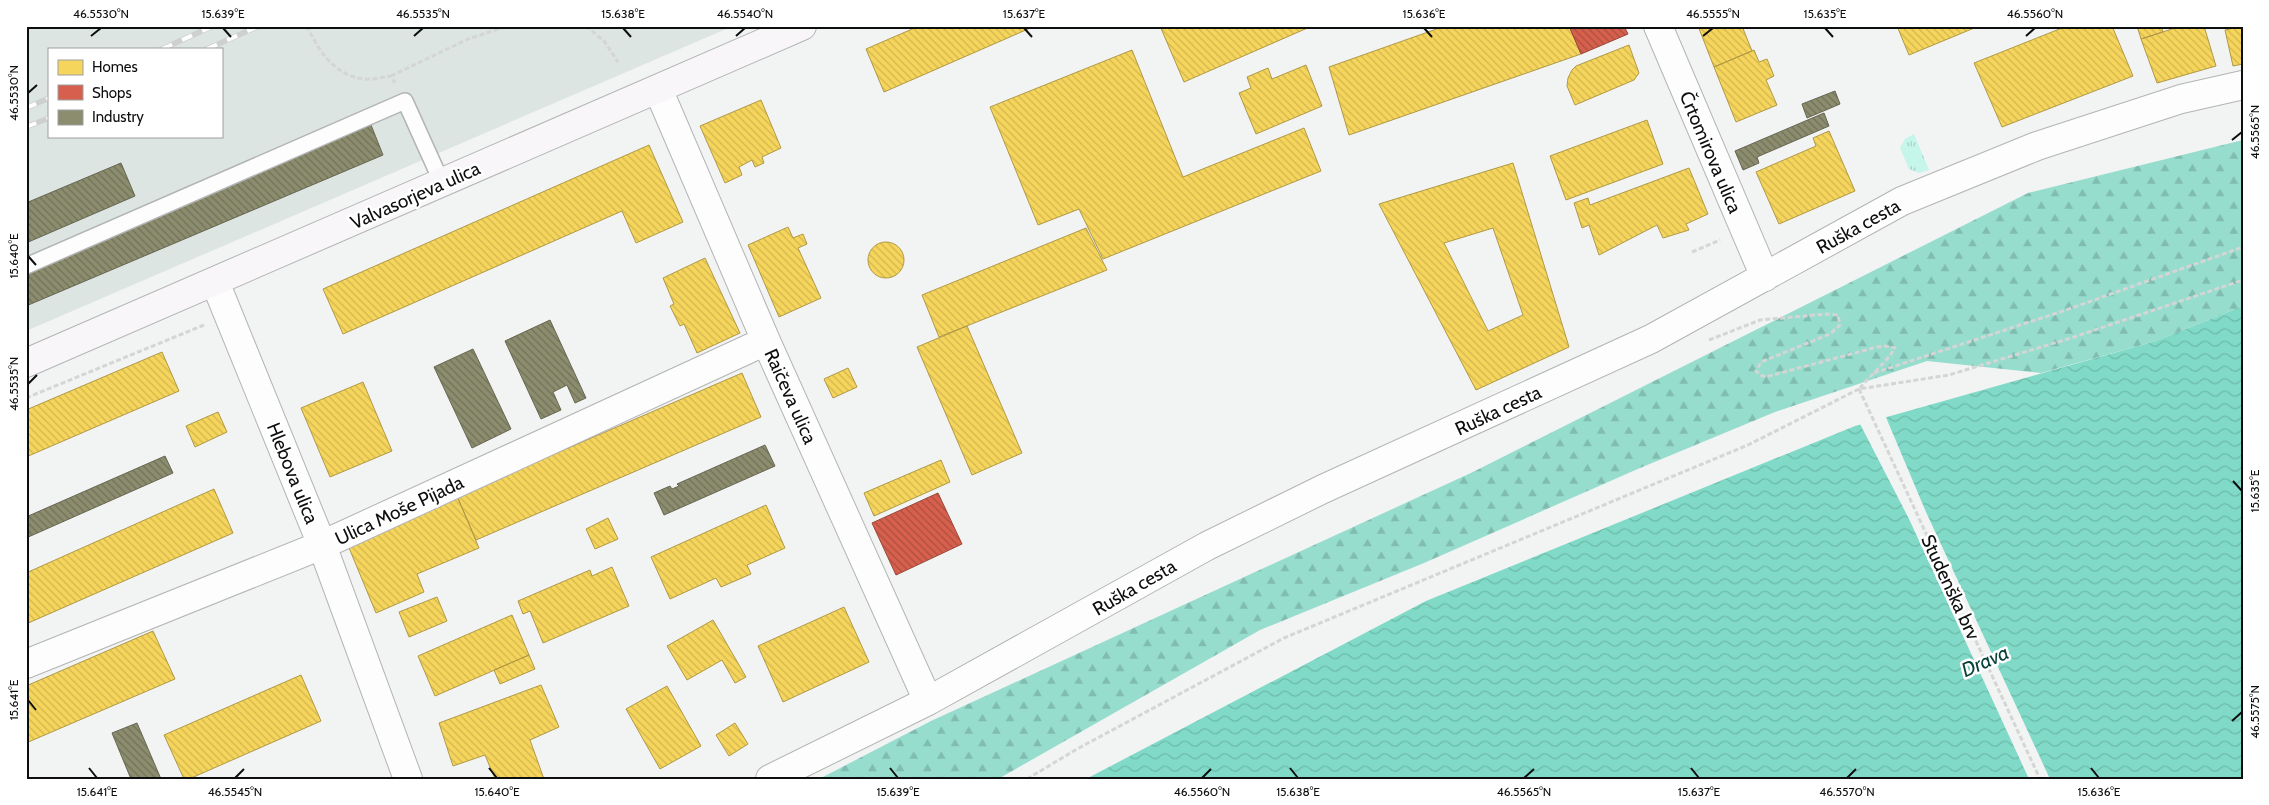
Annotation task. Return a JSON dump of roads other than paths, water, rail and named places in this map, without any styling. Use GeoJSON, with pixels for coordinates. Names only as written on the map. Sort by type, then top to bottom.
{"type":"FeatureCollection","features":[{"type":"Feature","properties":{"kind":"street","name":"Valvasorjeva ulica"},"geometry":{"type":"LineString","coordinates":[[26,363],[802,26]]}},
{"type":"Feature","properties":{"kind":"street","name":"Črtomirova ulica"},"geometry":{"type":"LineString","coordinates":[[1658,26],[1765,277]]}},
{"type":"Feature","properties":{"kind":"street","name":"Ruška cesta"},"geometry":{"type":"LineString","coordinates":[[770,779],[928,701],[1207,546],[1323,490],[1639,344],[1902,202],[2037,146],[2182,99],[2243,85]]}},
{"type":"Feature","properties":{"kind":"street","name":"Raičeva ulica"},"geometry":{"type":"LineString","coordinates":[[658,89],[766,341],[928,701]]}},
{"type":"Feature","properties":{"kind":"street","name":"Hlebova ulica"},"geometry":{"type":"LineString","coordinates":[[215,282],[322,545],[408,779]]}},
{"type":"Feature","properties":{"kind":"street","name":"Ulica Moše Pijada"},"geometry":{"type":"LineString","coordinates":[[26,664],[322,545],[766,341]]}},
{"type":"Feature","properties":{"kind":"lane"},"geometry":{"type":"LineString","coordinates":[[26,266],[405,101],[442,183]]}},
{"type":"Feature","properties":{"kind":"water","name":"Drava"},"geometry":{"type":"Polygon","coordinates":[[[2243,306],[2243,779],[1086,779],[1426,601],[1855,426],[2156,341],[2243,306]]]}},
{"type":"Feature","properties":{"kind":"railway"},"geometry":{"type":"LineString","coordinates":[[164,48],[213,26]]}},
{"type":"Feature","properties":{"kind":"railway"},"geometry":{"type":"LineString","coordinates":[[209,48],[259,26]]}},
{"type":"Feature","properties":{"kind":"railway"},"geometry":{"type":"LineString","coordinates":[[26,108],[48,98]]}},
{"type":"Feature","properties":{"kind":"railway"},"geometry":{"type":"LineString","coordinates":[[26,127],[48,118]]}}]}
